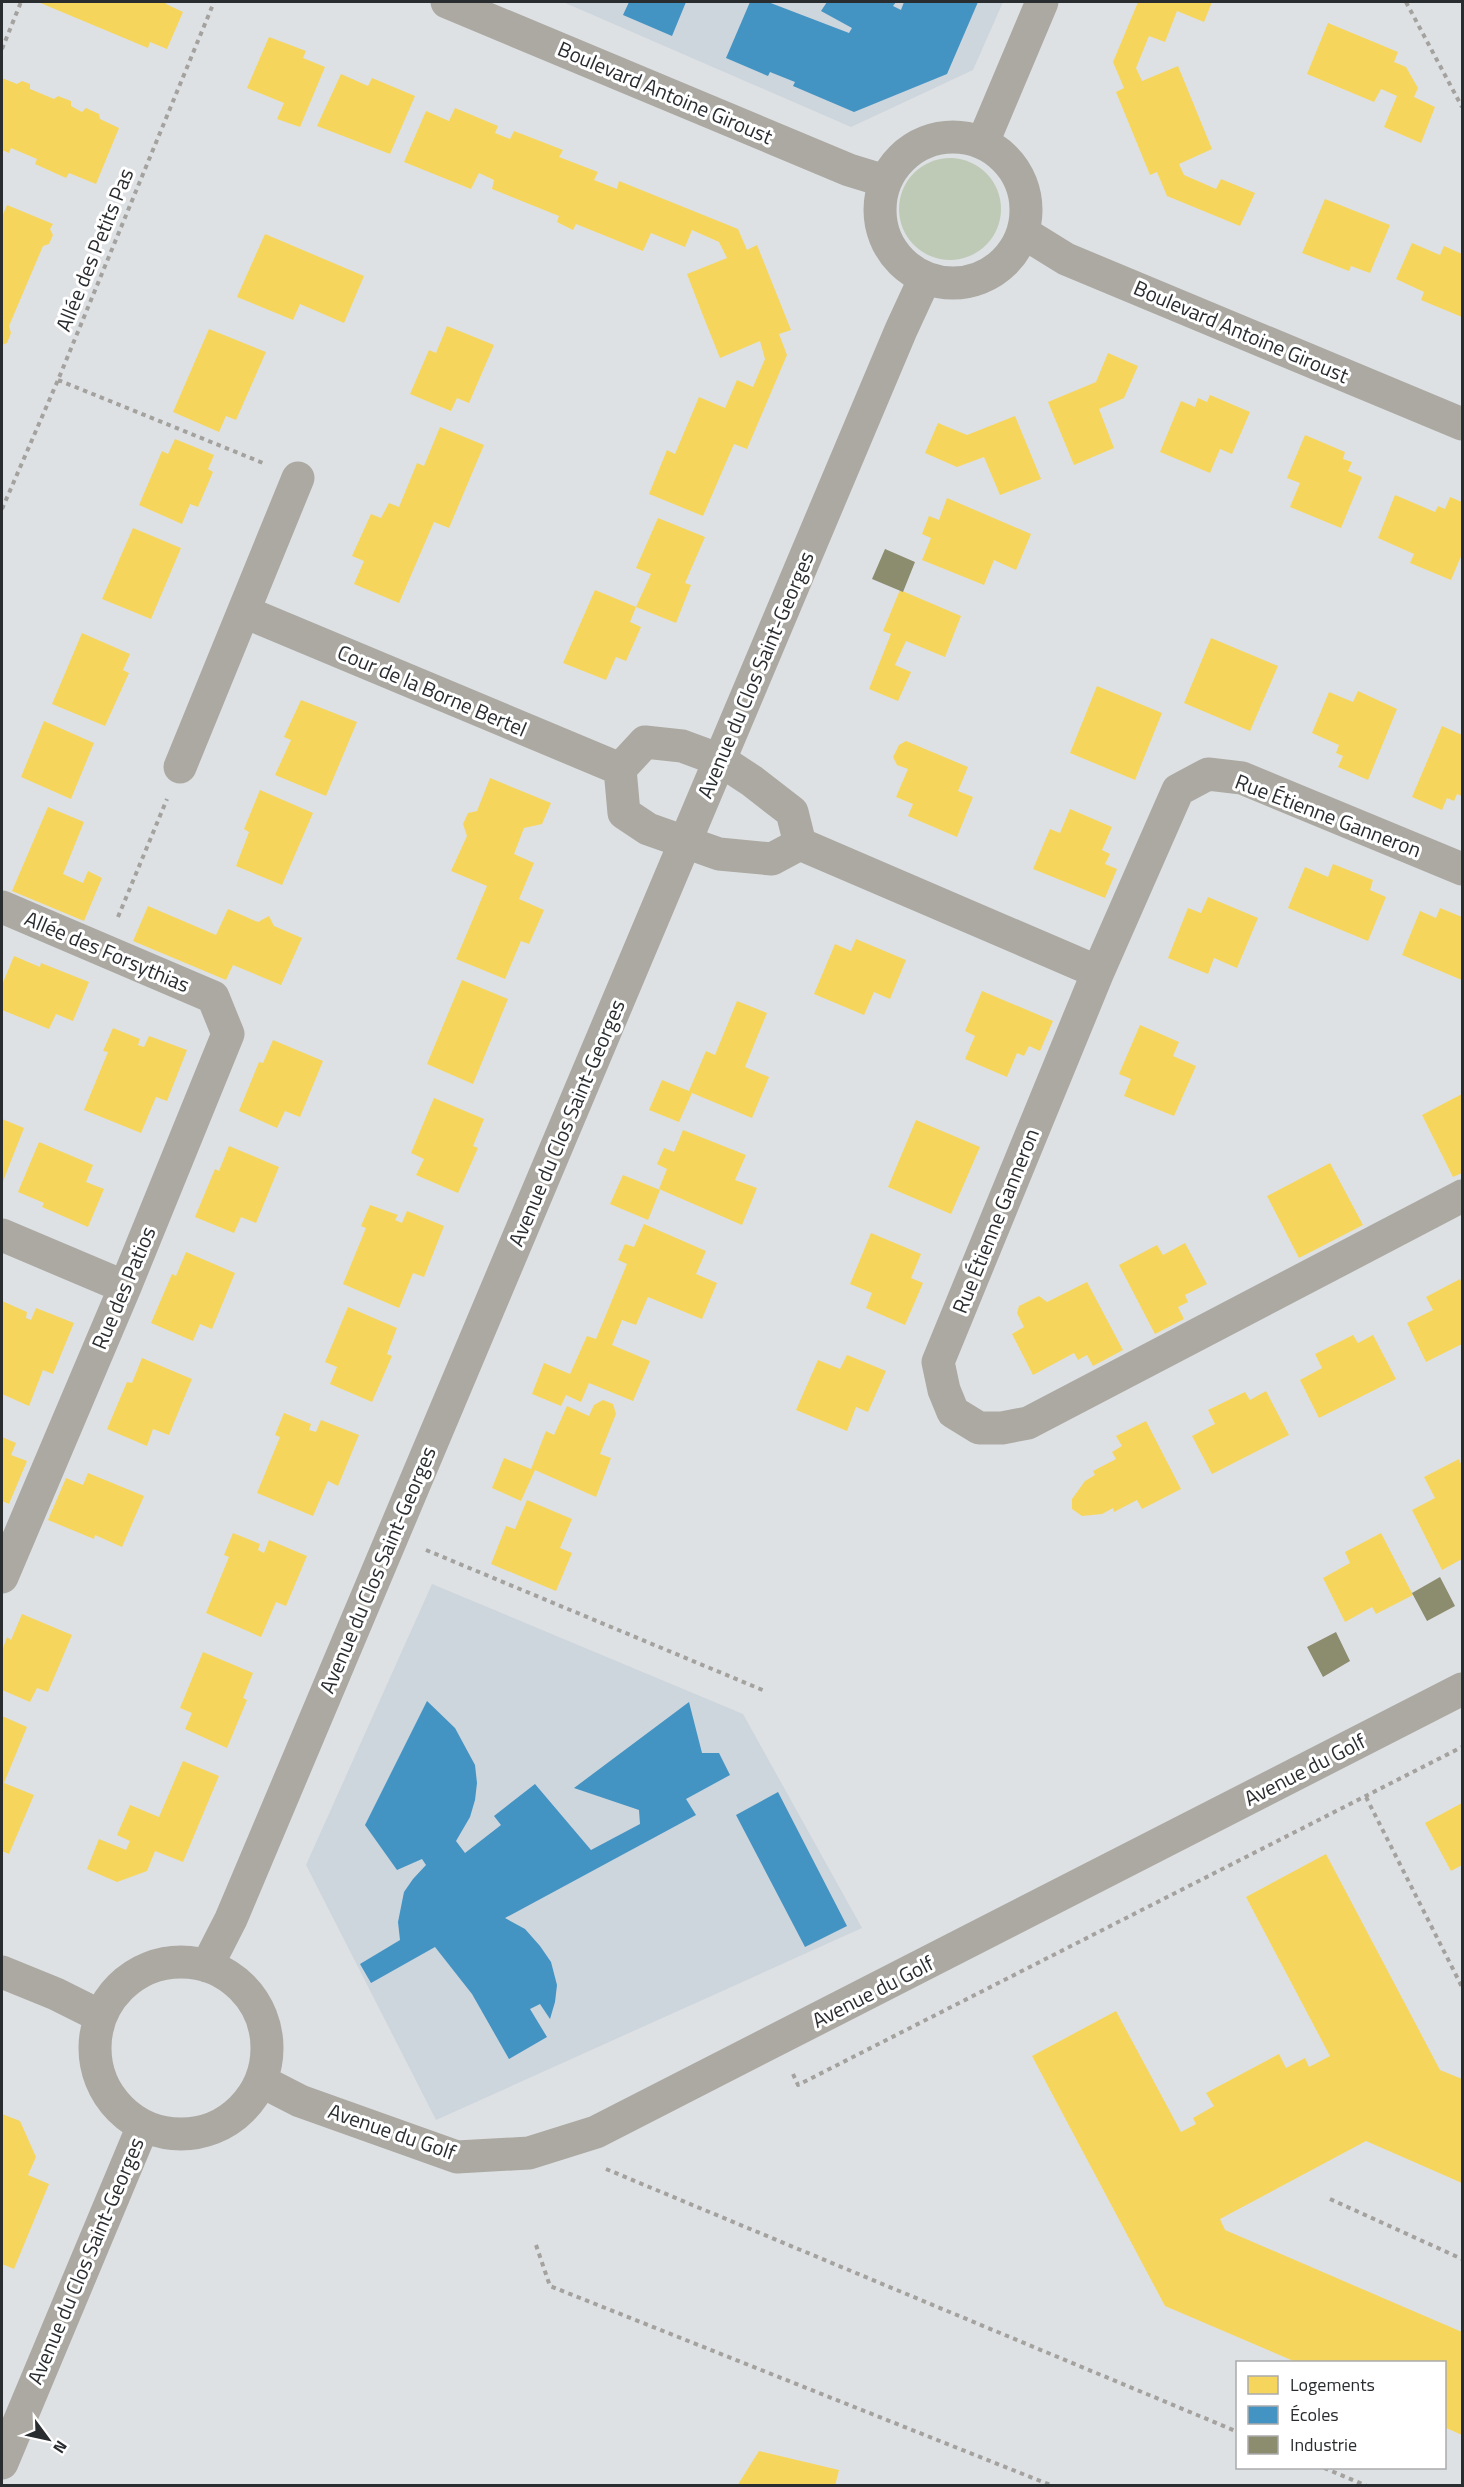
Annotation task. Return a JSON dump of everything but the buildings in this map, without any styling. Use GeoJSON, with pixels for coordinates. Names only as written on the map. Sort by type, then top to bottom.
{"type":"FeatureCollection","features":[{"type":"Feature","properties":{"kind":"street","name":"Boulevard Antoine Giroust"},"geometry":{"type":"LineString","coordinates":[[447,2],[849,170],[885,181]]}},
{"type":"Feature","properties":{"kind":"street"},"geometry":{"type":"LineString","coordinates":[[983,142],[1042,2]]}},
{"type":"Feature","properties":{"kind":"street"},"geometry":{"type":"LineString","coordinates":[[963,136],[983,142],[1003,155],[1016,172],[1024,191],[1027,212],[1024,233],[1012,254],[995,271],[964,282],[948,283],[925,278],[905,266],[890,248],[881,227],[879,203],[885,181],[898,161],[917,146],[939,137],[963,136]]}},
{"type":"Feature","properties":{"kind":"street","name":"Boulevard Antoine Giroust"},"geometry":{"type":"LineString","coordinates":[[1024,233],[1066,259],[1462,424]]}},
{"type":"Feature","properties":{"kind":"street","name":"Avenue du Clos Saint-Georges"},"geometry":{"type":"LineString","coordinates":[[207,1965],[231,1919],[896,340],[925,278]]}},
{"type":"Feature","properties":{"kind":"street"},"geometry":{"type":"LineString","coordinates":[[180,767],[298,478]]}},
{"type":"Feature","properties":{"kind":"street","name":"Cour de la Borne Bertel"},"geometry":{"type":"LineString","coordinates":[[245,612],[620,769]]}},
{"type":"Feature","properties":{"kind":"street"},"geometry":{"type":"LineString","coordinates":[[645,742],[682,746],[720,760],[792,812],[800,844],[772,859],[719,854],[685,844],[648,829],[624,813],[620,769],[645,742]]}},
{"type":"Feature","properties":{"kind":"street","name":"Rue Étienne Ganneron"},"geometry":{"type":"LineString","coordinates":[[1462,869],[1242,778],[1208,774],[1178,789],[1098,972],[938,1362],[944,1390],[953,1412],[980,1428],[1002,1428],[1028,1423],[1462,1196]]}},
{"type":"Feature","properties":{"kind":"street"},"geometry":{"type":"LineString","coordinates":[[800,844],[1098,972]]}},
{"type":"Feature","properties":{"kind":"street","name":"Allée des Forsythias"},"geometry":{"type":"LineString","coordinates":[[2,907],[213,997]]}},
{"type":"Feature","properties":{"kind":"street","name":"Rue des Patios"},"geometry":{"type":"LineString","coordinates":[[4,1562],[125,1287],[228,1034],[213,997]]}},
{"type":"Feature","properties":{"kind":"street"},"geometry":{"type":"LineString","coordinates":[[2,1235],[125,1287]]}},
{"type":"Feature","properties":{"kind":"street","name":"Avenue du Golf"},"geometry":{"type":"LineString","coordinates":[[261,2081],[300,2101],[457,2157],[529,2153],[596,2132],[1462,1689]]}},
{"type":"Feature","properties":{"kind":"street"},"geometry":{"type":"LineString","coordinates":[[182,1962],[207,1965],[232,1978],[252,1999],[264,2025],[267,2053],[261,2081],[246,2105],[224,2123],[207,2130],[198,2133],[170,2134],[143,2126],[121,2110],[106,2090],[97,2066],[96,2040],[102,2014],[116,1993],[134,1976],[157,1966],[182,1962]]}},
{"type":"Feature","properties":{"kind":"street"},"geometry":{"type":"LineString","coordinates":[[2,1972],[90,2011],[102,2014]]}},
{"type":"Feature","properties":{"kind":"street","name":"Avenue du Clos Saint-Georges"},"geometry":{"type":"LineString","coordinates":[[2,2463],[143,2126]]}},
{"type":"Feature","properties":{"kind":"path"},"geometry":{"type":"LineString","coordinates":[[2,49],[21,2]]}},
{"type":"Feature","properties":{"kind":"path","name":"Allée des Petits Pas"},"geometry":{"type":"LineString","coordinates":[[2,510],[214,2]]}},
{"type":"Feature","properties":{"kind":"path"},"geometry":{"type":"LineString","coordinates":[[1406,2],[1462,107]]}},
{"type":"Feature","properties":{"kind":"path"},"geometry":{"type":"LineString","coordinates":[[58,380],[298,478]]}},
{"type":"Feature","properties":{"kind":"path"},"geometry":{"type":"LineString","coordinates":[[104,951],[180,767]]}},
{"type":"Feature","properties":{"kind":"path"},"geometry":{"type":"LineString","coordinates":[[393,1536],[765,1691]]}},
{"type":"Feature","properties":{"kind":"path"},"geometry":{"type":"LineString","coordinates":[[778,2040],[798,2085],[1462,1747]]}},
{"type":"Feature","properties":{"kind":"path"},"geometry":{"type":"LineString","coordinates":[[1366,1797],[1462,1986]]}},
{"type":"Feature","properties":{"kind":"path"},"geometry":{"type":"LineString","coordinates":[[600,2167],[1236,2431]]}},
{"type":"Feature","properties":{"kind":"path"},"geometry":{"type":"LineString","coordinates":[[1330,2199],[1462,2259]]}},
{"type":"Feature","properties":{"kind":"path"},"geometry":{"type":"LineString","coordinates":[[536,2245],[550,2286],[1053,2486]]}},
{"type":"Feature","properties":{"kind":"path"},"geometry":{"type":"LineString","coordinates":[[1326,2469],[1367,2486]]}},
{"type":"Feature","properties":{"kind":"shaded area"},"geometry":{"type":"Polygon","coordinates":[[[563,2],[1003,2],[973,70],[851,127],[563,2]]]}},
{"type":"Feature","properties":{"kind":"shaded area"},"geometry":{"type":"Polygon","coordinates":[[[432,1584],[743,1714],[862,1928],[436,2120],[306,1865],[432,1584]]]}},
{"type":"Feature","properties":{"kind":"green space"},"geometry":{"type":"Polygon","coordinates":[[[950,158],[969,162],[986,173],[997,190],[1001,209],[997,228],[986,245],[969,256],[950,260],[931,256],[914,245],[903,228],[899,209],[903,190],[914,173],[931,162],[950,158]]]}}]}
